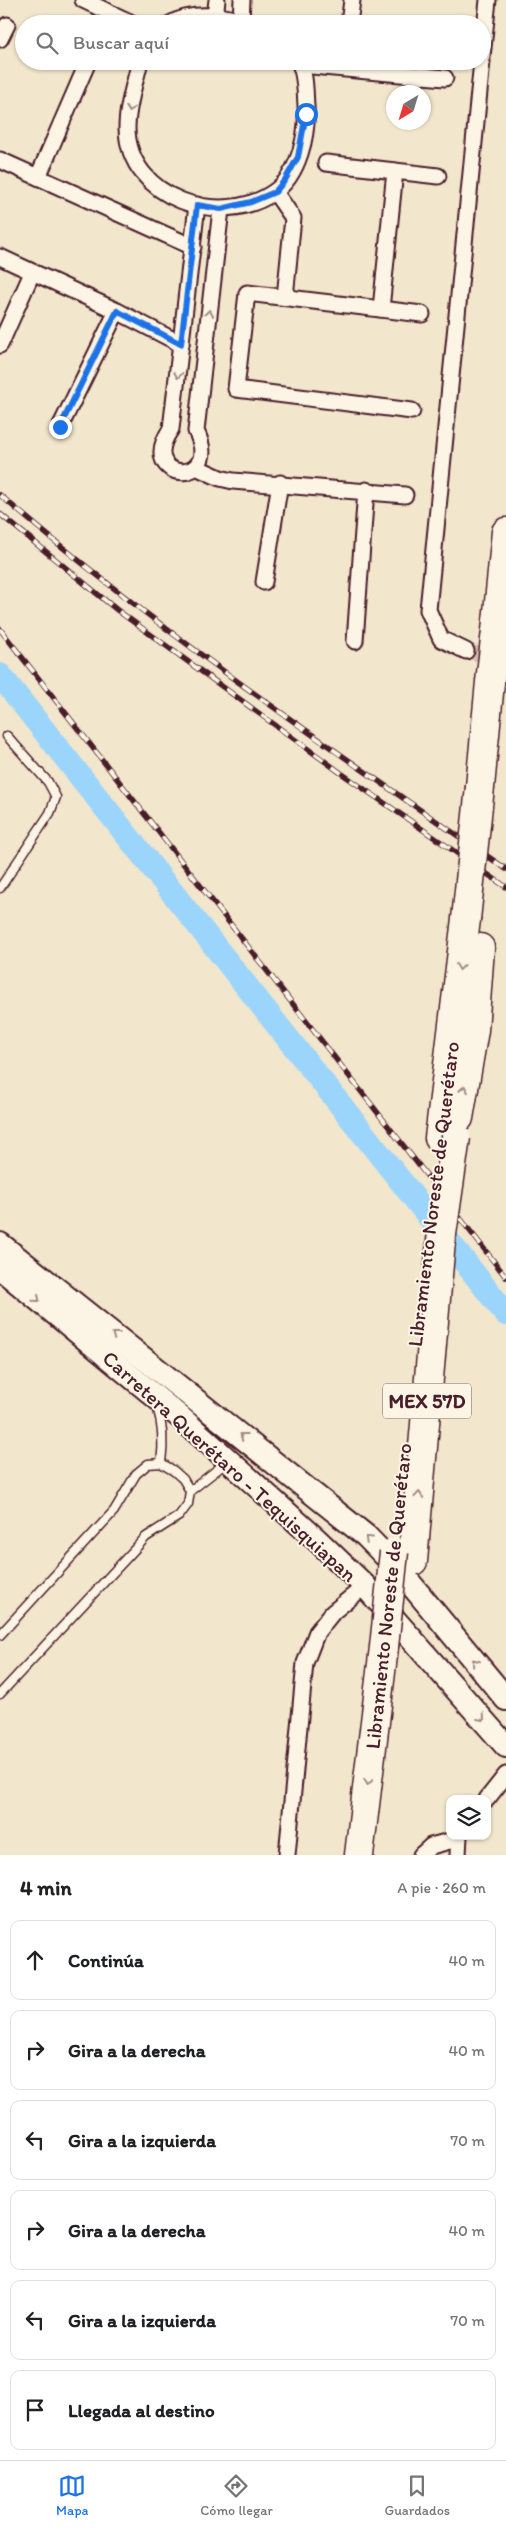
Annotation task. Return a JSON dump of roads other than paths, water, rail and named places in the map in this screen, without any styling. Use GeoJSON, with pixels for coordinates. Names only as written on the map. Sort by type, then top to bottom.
{"type":"FeatureCollection","features":[{"type":"Feature","properties":{"kind":"highway","name":"Libramiento Noreste de Querétaro"},"geometry":{"type":"LineString","coordinates":[[359,1855],[392,1649],[404,1557],[434,1240],[448,1137],[488,792],[498,689],[497,622],[506,532]]}},
{"type":"Feature","properties":{"kind":"highway","name":"Libramiento Noreste de Querétaro"},"geometry":{"type":"LineString","coordinates":[[378,1855],[392,1649]]}},
{"type":"Feature","properties":{"kind":"main road","name":"Carretera Querétaro - Tequisquiapan"},"geometry":{"type":"LineString","coordinates":[[0,1244],[366,1536],[405,1578],[506,1699]]}},
{"type":"Feature","properties":{"kind":"main road","name":"Carretera Querétaro - Tequisquiapan"},"geometry":{"type":"LineString","coordinates":[[0,1268],[155,1396],[365,1586],[506,1746]]}},
{"type":"Feature","properties":{"kind":"street"},"geometry":{"type":"LineString","coordinates":[[83,0],[115,15]]}},
{"type":"Feature","properties":{"kind":"street"},"geometry":{"type":"LineString","coordinates":[[215,15],[217,0]]}},
{"type":"Feature","properties":{"kind":"street"},"geometry":{"type":"LineString","coordinates":[[242,0],[245,15]]}},
{"type":"Feature","properties":{"kind":"street"},"geometry":{"type":"LineString","coordinates":[[350,15],[352,0]]}},
{"type":"Feature","properties":{"kind":"street"},"geometry":{"type":"LineString","coordinates":[[486,15],[488,0]]}},
{"type":"Feature","properties":{"kind":"street"},"geometry":{"type":"LineString","coordinates":[[0,39],[7,25]]}},
{"type":"Feature","properties":{"kind":"street"},"geometry":{"type":"LineString","coordinates":[[38,177],[84,70]]}},
{"type":"Feature","properties":{"kind":"street"},"geometry":{"type":"LineString","coordinates":[[138,70],[132,93],[127,129],[134,160],[149,182],[170,197],[197,205],[221,209],[251,202],[275,192],[293,168],[302,144],[306,114],[301,70]]}},
{"type":"Feature","properties":{"kind":"street"},"geometry":{"type":"LineString","coordinates":[[383,70],[445,78]]}},
{"type":"Feature","properties":{"kind":"street"},"geometry":{"type":"LineString","coordinates":[[466,651],[441,639],[428,610],[481,70]]}},
{"type":"Feature","properties":{"kind":"street"},"geometry":{"type":"LineString","coordinates":[[0,160],[193,247]]}},
{"type":"Feature","properties":{"kind":"street"},"geometry":{"type":"LineString","coordinates":[[326,162],[438,176]]}},
{"type":"Feature","properties":{"kind":"street"},"geometry":{"type":"LineString","coordinates":[[381,309],[395,171]]}},
{"type":"Feature","properties":{"kind":"street"},"geometry":{"type":"LineString","coordinates":[[275,192],[293,218],[284,297]]}},
{"type":"Feature","properties":{"kind":"street"},"geometry":{"type":"LineString","coordinates":[[197,205],[171,429],[161,449],[162,458],[168,467],[177,471],[187,472],[196,467],[202,459],[203,450],[196,431],[221,209]]}},
{"type":"Feature","properties":{"kind":"street"},"geometry":{"type":"LineString","coordinates":[[0,257],[117,311],[181,344]]}},
{"type":"Feature","properties":{"kind":"street"},"geometry":{"type":"LineString","coordinates":[[0,345],[32,273]]}},
{"type":"Feature","properties":{"kind":"street"},"geometry":{"type":"LineString","coordinates":[[412,411],[236,389],[247,293],[422,314]]}},
{"type":"Feature","properties":{"kind":"street"},"geometry":{"type":"LineString","coordinates":[[60,427],[117,311]]}},
{"type":"Feature","properties":{"kind":"street"},"geometry":{"type":"LineString","coordinates":[[171,429],[196,431]]}},
{"type":"Feature","properties":{"kind":"street"},"geometry":{"type":"LineString","coordinates":[[196,467],[227,480],[366,490],[405,495]]}},
{"type":"Feature","properties":{"kind":"street"},"geometry":{"type":"LineString","coordinates":[[264,582],[280,484]]}},
{"type":"Feature","properties":{"kind":"street"},"geometry":{"type":"LineString","coordinates":[[355,641],[366,490]]}},
{"type":"Feature","properties":{"kind":"street"},"geometry":{"type":"LineString","coordinates":[[287,1855],[306,1663],[317,1632],[334,1612],[365,1586]]}},
{"type":"Feature","properties":{"kind":"street"},"geometry":{"type":"LineString","coordinates":[[490,1795],[506,1776]]}},
{"type":"Feature","properties":{"kind":"street"},"geometry":{"type":"LineString","coordinates":[[421,1855],[430,1846],[449,1840]]}},
{"type":"Feature","properties":{"kind":"street"},"geometry":{"type":"LineString","coordinates":[[458,1840],[458,1855]]}},
{"type":"Feature","properties":{"kind":"lane"},"geometry":{"type":"LineString","coordinates":[[0,888],[50,813],[56,797],[48,782],[7,736]]}},
{"type":"Feature","properties":{"kind":"lane"},"geometry":{"type":"LineString","coordinates":[[155,1396],[163,1429],[164,1446],[161,1463]]}},
{"type":"Feature","properties":{"kind":"lane"},"geometry":{"type":"LineString","coordinates":[[190,1491],[228,1461]]}},
{"type":"Feature","properties":{"kind":"lane"},"geometry":{"type":"LineString","coordinates":[[0,1635],[114,1511],[136,1474],[148,1464],[161,1463],[183,1479],[190,1491],[188,1504],[179,1516],[146,1537],[1,1690]]}},
{"type":"Feature","properties":{"kind":"waterway"},"geometry":{"type":"LineString","coordinates":[[0,675],[506,1314]]}},
{"type":"Feature","properties":{"kind":"tunnel"},"geometry":{"type":"LineString","coordinates":[[466,651],[500,659]]}},
{"type":"Feature","properties":{"kind":"railway"},"geometry":{"type":"LineString","coordinates":[[0,495],[60,546],[184,642],[248,689],[506,869]]}},
{"type":"Feature","properties":{"kind":"railway"},"geometry":{"type":"LineString","coordinates":[[0,514],[117,610],[341,773],[506,887]]}},
{"type":"Feature","properties":{"kind":"railway"},"geometry":{"type":"LineString","coordinates":[[0,629],[506,1277]]}}]}
